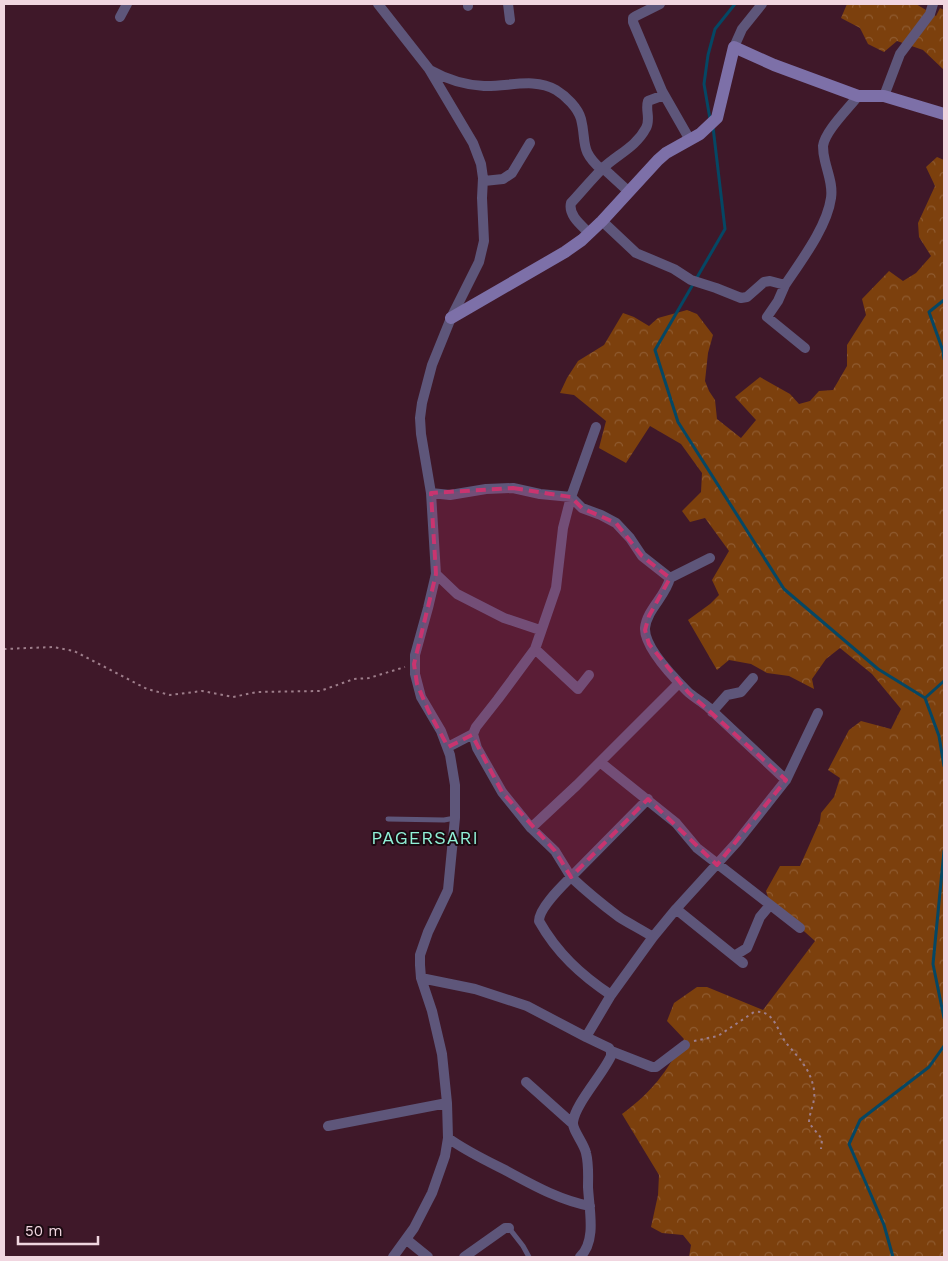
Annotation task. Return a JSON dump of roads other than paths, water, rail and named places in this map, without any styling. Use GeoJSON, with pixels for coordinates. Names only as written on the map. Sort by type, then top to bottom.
{"type":"FeatureCollection","features":[{"type":"Feature","properties":{"kind":"street"},"geometry":{"type":"LineString","coordinates":[[120,17],[127,4]]}},
{"type":"Feature","properties":{"kind":"street"},"geometry":{"type":"LineString","coordinates":[[378,4],[429,69],[474,143],[481,164],[483,178],[484,241],[479,262],[451,318],[432,365],[420,418],[431,493],[436,574],[417,643],[414,664],[421,697],[448,747],[454,770],[456,818],[448,890],[420,955],[421,978],[432,1011],[442,1054],[448,1138],[438,1178],[407,1240],[393,1257]]}},
{"type":"Feature","properties":{"kind":"street"},"geometry":{"type":"LineString","coordinates":[[508,4],[510,20]]}},
{"type":"Feature","properties":{"kind":"street"},"geometry":{"type":"LineString","coordinates":[[660,4],[633,18],[633,22],[664,95],[690,140]]}},
{"type":"Feature","properties":{"kind":"street"},"geometry":{"type":"LineString","coordinates":[[451,318],[553,260],[589,233],[658,160],[666,153],[700,134],[713,121],[734,47],[742,29],[762,4]]}},
{"type":"Feature","properties":{"kind":"street"},"geometry":{"type":"LineString","coordinates":[[884,96],[900,54],[930,14],[933,4]]}},
{"type":"Feature","properties":{"kind":"street"},"geometry":{"type":"LineString","coordinates":[[734,47],[774,65],[858,96],[884,96],[944,114]]}},
{"type":"Feature","properties":{"kind":"street"},"geometry":{"type":"LineString","coordinates":[[429,69],[445,79],[484,86],[524,83],[543,85],[556,90],[578,112],[586,151],[594,163],[628,191]]}},
{"type":"Feature","properties":{"kind":"street"},"geometry":{"type":"LineString","coordinates":[[589,233],[572,215],[571,203],[603,169],[632,147],[647,127],[649,119],[648,101],[664,95]]}},
{"type":"Feature","properties":{"kind":"street"},"geometry":{"type":"LineString","coordinates":[[805,348],[767,317],[778,302],[785,285],[808,251],[818,232],[831,200],[832,189],[823,145],[828,134],[858,96]]}},
{"type":"Feature","properties":{"kind":"street"},"geometry":{"type":"LineString","coordinates":[[483,178],[484,181],[503,179],[512,173],[530,143]]}},
{"type":"Feature","properties":{"kind":"street"},"geometry":{"type":"LineString","coordinates":[[602,221],[636,253],[674,269],[691,280],[741,298],[747,298],[764,282],[770,281],[785,285]]}},
{"type":"Feature","properties":{"kind":"street"},"geometry":{"type":"LineString","coordinates":[[596,426],[570,497],[563,528],[556,588],[535,649],[476,727],[473,734],[477,748],[502,792],[531,828],[555,851],[571,876],[582,888],[620,918],[638,927],[653,938]]}},
{"type":"Feature","properties":{"kind":"street"},"geometry":{"type":"LineString","coordinates":[[431,493],[450,495],[486,489],[512,488],[540,494],[570,497],[582,508],[616,523],[630,538],[642,556],[670,578]]}},
{"type":"Feature","properties":{"kind":"street"},"geometry":{"type":"LineString","coordinates":[[710,558],[670,578],[649,616],[645,630],[649,644],[679,683],[786,780]]}},
{"type":"Feature","properties":{"kind":"street"},"geometry":{"type":"LineString","coordinates":[[436,574],[457,594],[504,618],[540,630]]}},
{"type":"Feature","properties":{"kind":"street"},"geometry":{"type":"LineString","coordinates":[[535,649],[578,689],[589,675]]}},
{"type":"Feature","properties":{"kind":"street"},"geometry":{"type":"LineString","coordinates":[[712,712],[727,695],[741,692],[753,678]]}},
{"type":"Feature","properties":{"kind":"street"},"geometry":{"type":"LineString","coordinates":[[531,828],[679,683]]}},
{"type":"Feature","properties":{"kind":"street"},"geometry":{"type":"LineString","coordinates":[[586,1037],[610,995],[653,938],[676,909],[717,865],[786,780],[818,713]]}},
{"type":"Feature","properties":{"kind":"street"},"geometry":{"type":"LineString","coordinates":[[448,747],[473,734]]}},
{"type":"Feature","properties":{"kind":"street"},"geometry":{"type":"LineString","coordinates":[[600,762],[676,823],[697,848],[717,865],[800,928]]}},
{"type":"Feature","properties":{"kind":"street"},"geometry":{"type":"LineString","coordinates":[[610,995],[586,978],[569,962],[552,940],[539,917],[571,876],[648,799]]}},
{"type":"Feature","properties":{"kind":"street"},"geometry":{"type":"LineString","coordinates":[[734,956],[747,948],[760,917],[770,906]]}},
{"type":"Feature","properties":{"kind":"street"},"geometry":{"type":"LineString","coordinates":[[676,909],[743,963]]}},
{"type":"Feature","properties":{"kind":"street"},"geometry":{"type":"LineString","coordinates":[[421,978],[475,989],[527,1006],[605,1045],[611,1051],[652,1068],[661,1064],[686,1045]]}},
{"type":"Feature","properties":{"kind":"street"},"geometry":{"type":"LineString","coordinates":[[573,1124],[580,1105],[610,1060],[611,1051]]}},
{"type":"Feature","properties":{"kind":"street"},"geometry":{"type":"LineString","coordinates":[[526,1082],[573,1124],[586,1154],[590,1206],[589,1234],[585,1256]]}},
{"type":"Feature","properties":{"kind":"street"},"geometry":{"type":"LineString","coordinates":[[328,1126],[447,1103]]}},
{"type":"Feature","properties":{"kind":"street"},"geometry":{"type":"LineString","coordinates":[[448,1138],[466,1151],[550,1194],[590,1206]]}},
{"type":"Feature","properties":{"kind":"street"},"geometry":{"type":"LineString","coordinates":[[464,1257],[505,1228],[509,1228]]}},
{"type":"Feature","properties":{"kind":"street"},"geometry":{"type":"LineString","coordinates":[[407,1240],[428,1257]]}},
{"type":"Feature","properties":{"kind":"lane"},"geometry":{"type":"LineString","coordinates":[[388,819],[444,820],[456,818]]}},
{"type":"Feature","properties":{"kind":"lane"},"geometry":{"type":"LineString","coordinates":[[509,1228],[529,1257]]}},
{"type":"Feature","properties":{"kind":"waterway"},"geometry":{"type":"LineString","coordinates":[[710,119],[704,84],[708,55],[715,29],[735,4]]}},
{"type":"Feature","properties":{"kind":"waterway"},"geometry":{"type":"LineString","coordinates":[[713,127],[725,229],[655,350],[678,422],[784,589],[878,669],[925,698],[939,736],[944,766]]}},
{"type":"Feature","properties":{"kind":"waterway"},"geometry":{"type":"LineString","coordinates":[[944,300],[929,312],[944,359]]}},
{"type":"Feature","properties":{"kind":"waterway"},"geometry":{"type":"LineString","coordinates":[[925,698],[944,681]]}},
{"type":"Feature","properties":{"kind":"waterway"},"geometry":{"type":"LineString","coordinates":[[944,851],[933,964],[944,1018]]}},
{"type":"Feature","properties":{"kind":"waterway"},"geometry":{"type":"LineString","coordinates":[[893,1257],[884,1225],[849,1144],[860,1120],[929,1067],[944,1046]]}},
{"type":"Feature","properties":{"kind":"district","name":"PAGERSARI"},"geometry":{"type":"Point","coordinates":[425,838]}}]}
